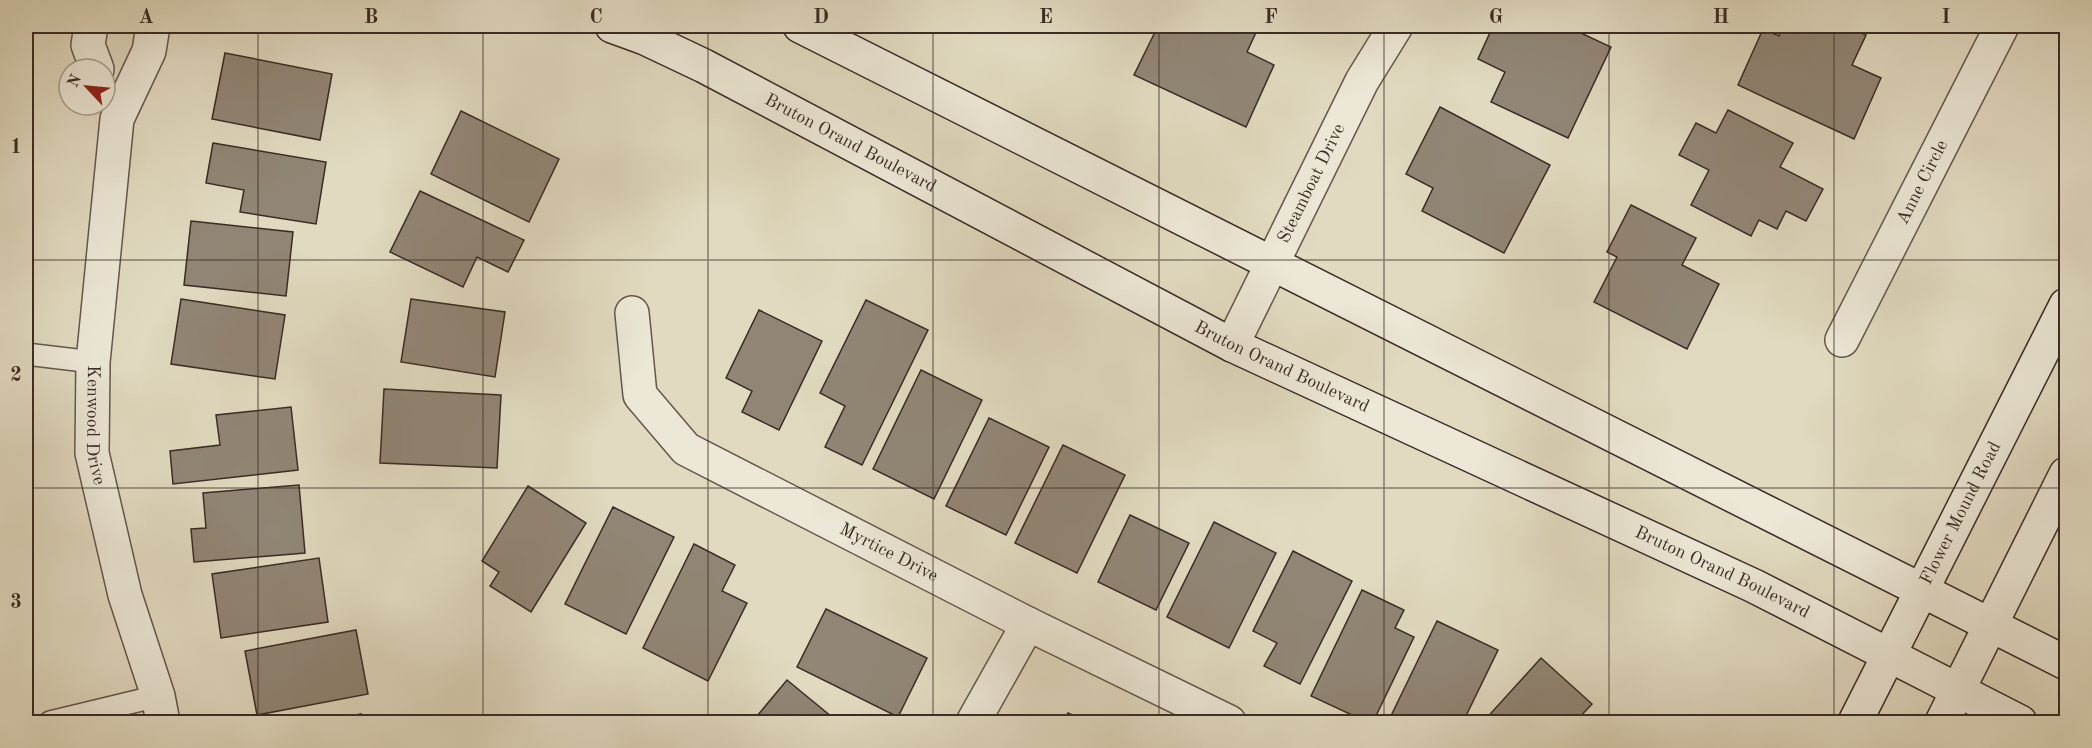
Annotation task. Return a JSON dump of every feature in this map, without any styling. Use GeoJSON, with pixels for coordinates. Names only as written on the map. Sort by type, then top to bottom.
{"type":"FeatureCollection","features":[{"type":"Feature","properties":{"kind":"main road"},"geometry":{"type":"LineString","coordinates":[[91,26],[88,45],[92,57]]}},
{"type":"Feature","properties":{"kind":"main road","name":"Kenwood Drive"},"geometry":{"type":"LineString","coordinates":[[153,26],[149,51],[117,119],[93,362],[92,453],[125,595],[161,709]]}},
{"type":"Feature","properties":{"kind":"main road","name":"Bruton Orand Boulevard"},"geometry":{"type":"LineString","coordinates":[[612,26],[645,38],[704,66],[1232,345],[1754,586],[2020,723]]}},
{"type":"Feature","properties":{"kind":"main road"},"geometry":{"type":"LineString","coordinates":[[800,26],[2067,663]]}},
{"type":"Feature","properties":{"kind":"main road","name":"Steamboat Drive"},"geometry":{"type":"LineString","coordinates":[[1232,345],[1362,81],[1396,26]]}},
{"type":"Feature","properties":{"kind":"main road","name":"Anne Circle"},"geometry":{"type":"LineString","coordinates":[[1842,340],[2002,26]]}},
{"type":"Feature","properties":{"kind":"main road","name":"Flower Mound Road"},"geometry":{"type":"LineString","coordinates":[[1855,723],[2067,305]]}},
{"type":"Feature","properties":{"kind":"main road","name":"Myrtice Drive"},"geometry":{"type":"LineString","coordinates":[[632,313],[640,395],[686,449],[1028,624],[1229,723]]}},
{"type":"Feature","properties":{"kind":"main road"},"geometry":{"type":"LineString","coordinates":[[1942,723],[2067,474]]}},
{"type":"Feature","properties":{"kind":"main road"},"geometry":{"type":"LineString","coordinates":[[973,723],[1028,624]]}},
{"type":"Feature","properties":{"kind":"lane"},"geometry":{"type":"LineString","coordinates":[[26,354],[93,362]]}},
{"type":"Feature","properties":{"kind":"lane"},"geometry":{"type":"LineString","coordinates":[[50,723],[161,709]]}},
{"type":"Feature","properties":{"kind":"building"},"geometry":{"type":"Polygon","coordinates":[[[1158,26],[1259,26],[1247,52],[1274,65],[1246,127],[1134,75],[1158,26]]]}},
{"type":"Feature","properties":{"kind":"building"},"geometry":{"type":"Polygon","coordinates":[[[1493,26],[1566,26],[1611,47],[1568,138],[1491,102],[1505,72],[1478,59],[1493,26]]]}},
{"type":"Feature","properties":{"kind":"building"},"geometry":{"type":"Polygon","coordinates":[[[1783,26],[1846,26],[1866,35],[1852,65],[1881,78],[1854,139],[1738,85],[1763,29],[1779,36],[1783,26]]]}},
{"type":"Feature","properties":{"kind":"building"},"geometry":{"type":"Polygon","coordinates":[[[225,53],[332,74],[320,140],[212,119],[225,53]]]}},
{"type":"Feature","properties":{"kind":"building"},"geometry":{"type":"Polygon","coordinates":[[[1440,107],[1550,165],[1504,253],[1422,211],[1433,188],[1406,174],[1440,107]]]}},
{"type":"Feature","properties":{"kind":"building"},"geometry":{"type":"Polygon","coordinates":[[[1728,110],[1793,143],[1780,167],[1823,189],[1806,221],[1786,211],[1777,229],[1759,220],[1751,236],[1691,205],[1709,170],[1679,155],[1696,123],[1716,133],[1728,110]]]}},
{"type":"Feature","properties":{"kind":"building"},"geometry":{"type":"Polygon","coordinates":[[[461,111],[559,159],[529,222],[431,174],[461,111]]]}},
{"type":"Feature","properties":{"kind":"building"},"geometry":{"type":"Polygon","coordinates":[[[213,143],[326,162],[316,224],[240,212],[244,190],[206,183],[213,143]]]}},
{"type":"Feature","properties":{"kind":"building"},"geometry":{"type":"Polygon","coordinates":[[[420,191],[524,240],[508,272],[477,257],[463,287],[390,252],[420,191]]]}},
{"type":"Feature","properties":{"kind":"building"},"geometry":{"type":"Polygon","coordinates":[[[1631,205],[1696,238],[1682,265],[1719,284],[1687,349],[1594,302],[1617,257],[1607,252],[1631,205]]]}},
{"type":"Feature","properties":{"kind":"building"},"geometry":{"type":"Polygon","coordinates":[[[191,221],[293,232],[286,296],[184,285],[191,221]]]}},
{"type":"Feature","properties":{"kind":"building"},"geometry":{"type":"Polygon","coordinates":[[[181,299],[285,315],[275,379],[171,364],[181,299]]]}},
{"type":"Feature","properties":{"kind":"building"},"geometry":{"type":"Polygon","coordinates":[[[411,299],[505,312],[495,377],[401,362],[411,299]]]}},
{"type":"Feature","properties":{"kind":"building"},"geometry":{"type":"Polygon","coordinates":[[[866,300],[928,330],[862,465],[825,447],[845,406],[820,393],[866,300]]]}},
{"type":"Feature","properties":{"kind":"building"},"geometry":{"type":"Polygon","coordinates":[[[759,310],[822,341],[779,430],[742,412],[752,391],[726,378],[759,310]]]}},
{"type":"Feature","properties":{"kind":"building"},"geometry":{"type":"Polygon","coordinates":[[[921,370],[982,400],[934,499],[873,469],[921,370]]]}},
{"type":"Feature","properties":{"kind":"building"},"geometry":{"type":"Polygon","coordinates":[[[384,389],[501,395],[497,468],[380,463],[384,389]]]}},
{"type":"Feature","properties":{"kind":"building"},"geometry":{"type":"Polygon","coordinates":[[[291,407],[298,470],[173,484],[170,451],[220,445],[216,415],[291,407]]]}},
{"type":"Feature","properties":{"kind":"building"},"geometry":{"type":"Polygon","coordinates":[[[989,418],[1049,447],[1006,535],[946,506],[989,418]]]}},
{"type":"Feature","properties":{"kind":"building"},"geometry":{"type":"Polygon","coordinates":[[[1063,445],[1125,475],[1077,573],[1015,543],[1063,445]]]}},
{"type":"Feature","properties":{"kind":"building"},"geometry":{"type":"Polygon","coordinates":[[[299,485],[305,553],[194,562],[191,529],[206,528],[203,493],[299,485]]]}},
{"type":"Feature","properties":{"kind":"building"},"geometry":{"type":"Polygon","coordinates":[[[528,486],[586,523],[531,612],[490,586],[499,572],[482,561],[528,486]]]}},
{"type":"Feature","properties":{"kind":"building"},"geometry":{"type":"Polygon","coordinates":[[[613,507],[674,537],[626,634],[565,604],[613,507]]]}},
{"type":"Feature","properties":{"kind":"building"},"geometry":{"type":"Polygon","coordinates":[[[1130,515],[1189,543],[1156,610],[1098,582],[1130,515]]]}},
{"type":"Feature","properties":{"kind":"building"},"geometry":{"type":"Polygon","coordinates":[[[1214,522],[1276,553],[1229,648],[1167,617],[1214,522]]]}},
{"type":"Feature","properties":{"kind":"building"},"geometry":{"type":"Polygon","coordinates":[[[694,544],[735,565],[722,591],[747,603],[708,681],[643,648],[694,544]]]}},
{"type":"Feature","properties":{"kind":"building"},"geometry":{"type":"Polygon","coordinates":[[[1293,551],[1352,581],[1300,684],[1264,666],[1277,643],[1253,631],[1293,551]]]}},
{"type":"Feature","properties":{"kind":"building"},"geometry":{"type":"Polygon","coordinates":[[[319,558],[328,622],[221,638],[212,574],[319,558]]]}},
{"type":"Feature","properties":{"kind":"building"},"geometry":{"type":"Polygon","coordinates":[[[1362,590],[1404,610],[1395,628],[1414,637],[1373,722],[1367,722],[1311,696],[1362,590]]]}},
{"type":"Feature","properties":{"kind":"building"},"geometry":{"type":"Polygon","coordinates":[[[826,609],[927,658],[898,717],[797,667],[826,609]]]}},
{"type":"Feature","properties":{"kind":"building"},"geometry":{"type":"Polygon","coordinates":[[[1437,621],[1498,650],[1463,722],[1388,722],[1437,621]]]}},
{"type":"Feature","properties":{"kind":"building"},"geometry":{"type":"Polygon","coordinates":[[[356,630],[368,694],[257,715],[245,651],[356,630]]]}},
{"type":"Feature","properties":{"kind":"building"},"geometry":{"type":"Polygon","coordinates":[[[1541,658],[1592,704],[1575,722],[1483,722],[1541,658]]]}},
{"type":"Feature","properties":{"kind":"building"},"geometry":{"type":"Polygon","coordinates":[[[787,680],[838,722],[752,722],[787,680]]]}},
{"type":"Feature","properties":{"kind":"building"},"geometry":{"type":"Polygon","coordinates":[[[1068,713],[1088,722],[1063,722],[1068,713]]]}},
{"type":"Feature","properties":{"kind":"building"},"geometry":{"type":"Polygon","coordinates":[[[361,714],[363,722],[323,722],[361,714]]]}}]}
